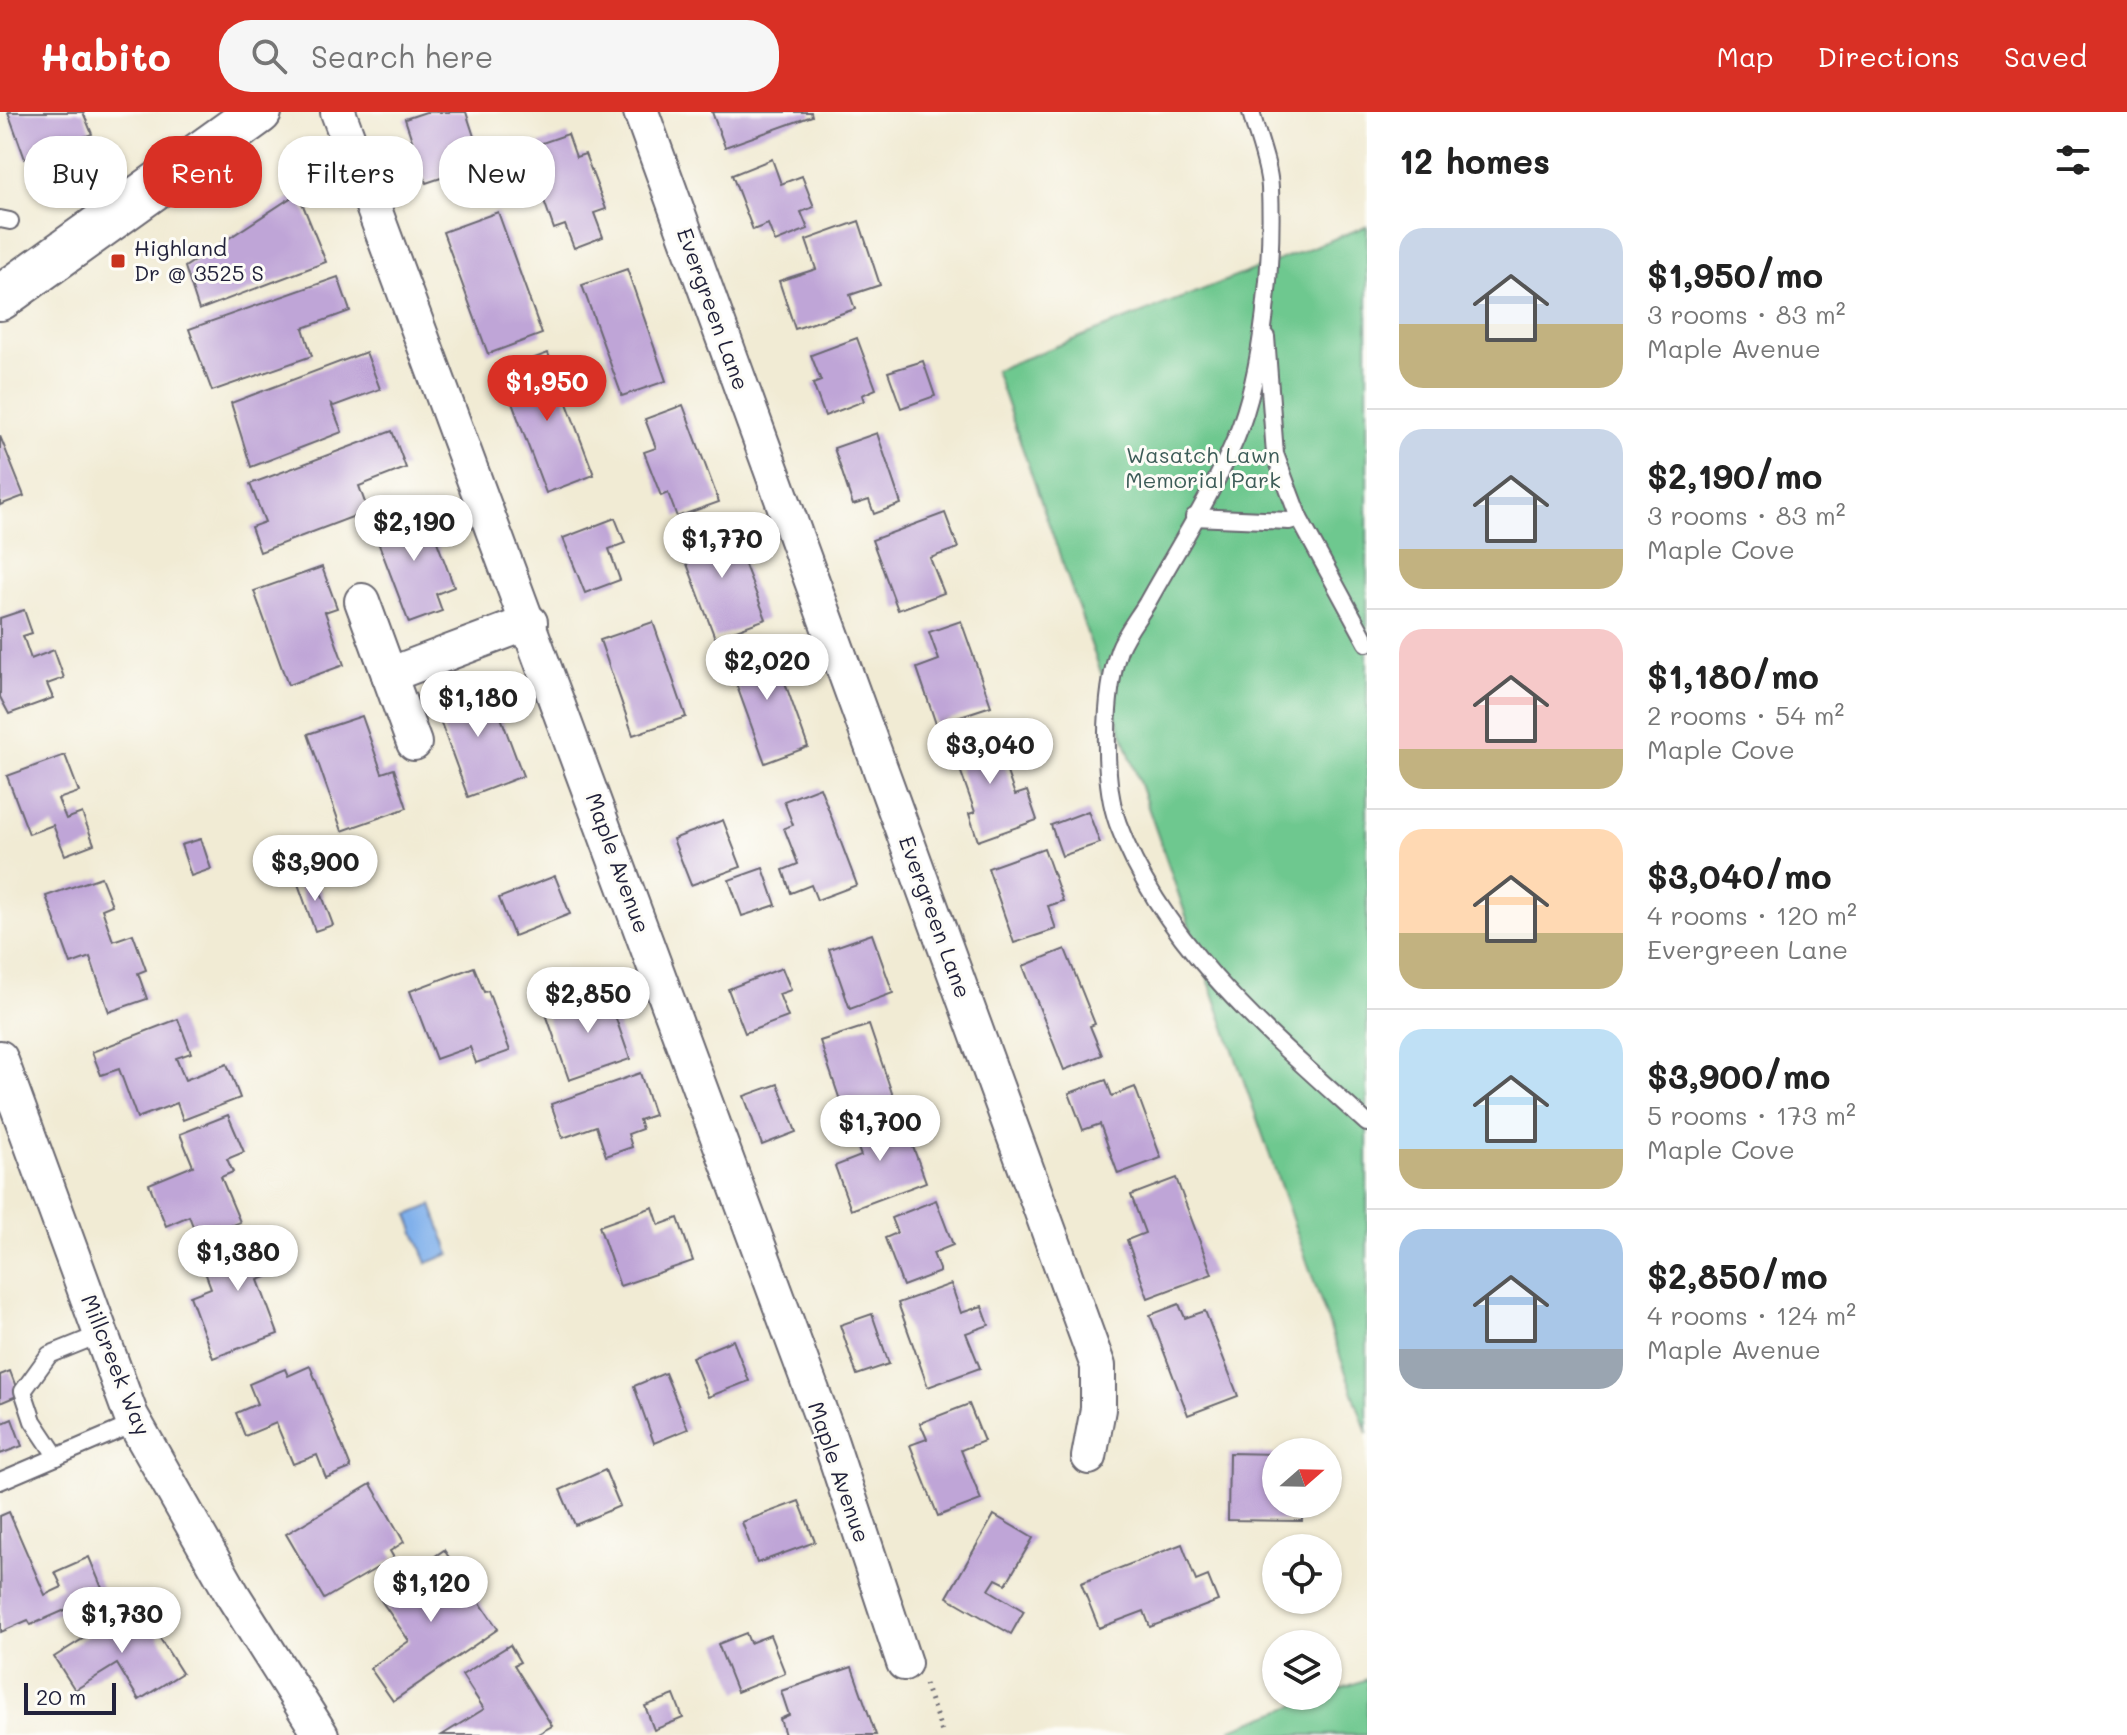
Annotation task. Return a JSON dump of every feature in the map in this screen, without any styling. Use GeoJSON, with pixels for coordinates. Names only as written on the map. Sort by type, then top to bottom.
{"type":"FeatureCollection","features":[{"type":"Feature","properties":{"kind":"main road"},"geometry":{"type":"LineString","coordinates":[[0,298],[259,112]]}},
{"type":"Feature","properties":{"kind":"street","name":"Maple Avenue"},"geometry":{"type":"LineString","coordinates":[[338,112],[530,622],[828,1434],[904,1663]]}},
{"type":"Feature","properties":{"kind":"street","name":"Evergreen Lane"},"geometry":{"type":"LineString","coordinates":[[641,112],[1098,1366],[1098,1409],[1089,1457]]}},
{"type":"Feature","properties":{"kind":"street"},"geometry":{"type":"LineString","coordinates":[[362,601],[414,743]]}},
{"type":"Feature","properties":{"kind":"street"},"geometry":{"type":"LineString","coordinates":[[389,675],[530,622]]}},
{"type":"Feature","properties":{"kind":"street","name":"Millcreek Way"},"geometry":{"type":"LineString","coordinates":[[0,1058],[136,1423],[232,1594],[321,1735]]}},
{"type":"Feature","properties":{"kind":"lane"},"geometry":{"type":"LineString","coordinates":[[1251,112],[1270,186],[1265,327],[1275,454],[1299,518],[1367,643]]}},
{"type":"Feature","properties":{"kind":"lane"},"geometry":{"type":"LineString","coordinates":[[1265,327],[1237,436],[1119,649],[1110,699],[1108,760],[1117,821],[1139,870],[1161,905],[1217,979],[1295,1058],[1367,1123]]}},
{"type":"Feature","properties":{"kind":"lane"},"geometry":{"type":"LineString","coordinates":[[1194,517],[1289,521],[1299,518]]}},
{"type":"Feature","properties":{"kind":"lane"},"geometry":{"type":"LineString","coordinates":[[57,1457],[33,1421],[23,1391],[49,1355],[101,1334]]}},
{"type":"Feature","properties":{"kind":"lane"},"geometry":{"type":"LineString","coordinates":[[0,1481],[136,1423]]}},
{"type":"Feature","properties":{"kind":"path"},"geometry":{"type":"LineString","coordinates":[[904,1663],[920,1669],[943,1735]]}},
{"type":"Feature","properties":{"kind":"green space","name":"Wasatch Lawn Memorial Park"},"geometry":{"type":"Polygon","coordinates":[[[1367,226],[1367,1433],[995,370],[1367,226]]]}},
{"type":"Feature","properties":{"kind":"green space"},"geometry":{"type":"Polygon","coordinates":[[[1367,1679],[1367,1735],[1233,1735],[1231,1729],[1283,1710],[1342,1710],[1342,1688],[1367,1679]]]}},
{"type":"Feature","properties":{"kind":"water"},"geometry":{"type":"Polygon","coordinates":[[[432,1205],[450,1254],[427,1263],[408,1215],[432,1205]]]}},
{"type":"Feature","properties":{"kind":"building"},"geometry":{"type":"Polygon","coordinates":[[[8,112],[83,112],[92,134],[24,136],[24,156],[8,112]]]}},
{"type":"Feature","properties":{"kind":"building"},"geometry":{"type":"Polygon","coordinates":[[[426,112],[466,112],[474,136],[439,136],[439,179],[426,183],[423,174],[423,136],[411,136],[405,119],[426,112]]]}},
{"type":"Feature","properties":{"kind":"building"},"geometry":{"type":"Polygon","coordinates":[[[712,112],[811,112],[812,116],[725,147],[712,112]]]}},
{"type":"Feature","properties":{"kind":"building"},"geometry":{"type":"Polygon","coordinates":[[[568,134],[576,157],[585,154],[606,209],[594,213],[603,237],[574,248],[565,225],[554,229],[547,208],[555,208],[555,138],[568,134]]]}},
{"type":"Feature","properties":{"kind":"building"},"geometry":{"type":"Polygon","coordinates":[[[772,159],[781,184],[802,176],[814,207],[801,212],[808,229],[775,242],[768,224],[753,230],[732,175],[772,159]]]}},
{"type":"Feature","properties":{"kind":"building"},"geometry":{"type":"Polygon","coordinates":[[[278,206],[304,208],[326,262],[199,310],[185,267],[278,206]]]}},
{"type":"Feature","properties":{"kind":"building"},"geometry":{"type":"Polygon","coordinates":[[[498,212],[542,334],[488,354],[443,232],[498,212]]]}},
{"type":"Feature","properties":{"kind":"building"},"geometry":{"type":"Polygon","coordinates":[[[859,221],[880,285],[850,295],[855,309],[795,329],[779,281],[816,269],[806,240],[859,221]]]}},
{"type":"Feature","properties":{"kind":"building"},"geometry":{"type":"Polygon","coordinates":[[[627,269],[666,381],[622,396],[582,285],[627,269]]]}},
{"type":"Feature","properties":{"kind":"building"},"geometry":{"type":"Polygon","coordinates":[[[338,277],[350,311],[303,328],[312,356],[212,391],[189,329],[338,277]]]}},
{"type":"Feature","properties":{"kind":"building"},"geometry":{"type":"Polygon","coordinates":[[[857,338],[876,389],[862,395],[864,401],[825,416],[813,384],[821,381],[811,355],[857,338]]]}},
{"type":"Feature","properties":{"kind":"building"},"geometry":{"type":"Polygon","coordinates":[[[366,352],[380,389],[334,406],[331,404],[342,432],[251,467],[231,403],[366,352]]]}},
{"type":"Feature","properties":{"kind":"building"},"geometry":{"type":"Polygon","coordinates":[[[548,353],[594,475],[546,493],[500,371],[548,353]]]}},
{"type":"Feature","properties":{"kind":"building"},"geometry":{"type":"Polygon","coordinates":[[[923,361],[935,396],[901,408],[888,372],[923,361]]]}},
{"type":"Feature","properties":{"kind":"building"},"geometry":{"type":"Polygon","coordinates":[[[683,405],[719,502],[677,517],[668,493],[661,496],[644,452],[656,448],[645,419],[683,405]]]}},
{"type":"Feature","properties":{"kind":"building"},"geometry":{"type":"Polygon","coordinates":[[[392,431],[406,468],[359,486],[368,511],[260,552],[251,527],[265,522],[250,484],[392,431]]]}},
{"type":"Feature","properties":{"kind":"building"},"geometry":{"type":"Polygon","coordinates":[[[877,433],[901,504],[874,514],[869,500],[853,505],[834,448],[877,433]]]}},
{"type":"Feature","properties":{"kind":"building"},"geometry":{"type":"Polygon","coordinates":[[[0,436],[24,496],[0,505],[0,436]]]}},
{"type":"Feature","properties":{"kind":"building"},"geometry":{"type":"Polygon","coordinates":[[[424,507],[454,587],[436,594],[442,611],[409,623],[372,526],[424,507]]]}},
{"type":"Feature","properties":{"kind":"building"},"geometry":{"type":"Polygon","coordinates":[[[945,513],[958,548],[930,558],[944,593],[898,610],[872,540],[945,513]]]}},
{"type":"Feature","properties":{"kind":"building"},"geometry":{"type":"Polygon","coordinates":[[[615,518],[625,543],[609,549],[620,580],[585,593],[563,538],[615,518]]]}},
{"type":"Feature","properties":{"kind":"building"},"geometry":{"type":"Polygon","coordinates":[[[728,521],[766,619],[715,638],[678,540],[728,521]]]}},
{"type":"Feature","properties":{"kind":"building"},"geometry":{"type":"Polygon","coordinates":[[[322,567],[337,608],[325,612],[344,665],[288,685],[254,591],[322,567]]]}},
{"type":"Feature","properties":{"kind":"building"},"geometry":{"type":"Polygon","coordinates":[[[24,610],[32,633],[23,636],[31,659],[54,650],[64,678],[47,684],[53,698],[9,714],[0,697],[0,618],[24,610]]]}},
{"type":"Feature","properties":{"kind":"building"},"geometry":{"type":"Polygon","coordinates":[[[961,621],[991,706],[936,724],[917,668],[939,660],[929,632],[961,621]]]}},
{"type":"Feature","properties":{"kind":"building"},"geometry":{"type":"Polygon","coordinates":[[[653,622],[686,717],[633,735],[600,640],[653,622]]]}},
{"type":"Feature","properties":{"kind":"building"},"geometry":{"type":"Polygon","coordinates":[[[770,641],[808,747],[765,763],[726,656],[770,641]]]}},
{"type":"Feature","properties":{"kind":"building"},"geometry":{"type":"Polygon","coordinates":[[[487,680],[523,776],[468,797],[433,701],[487,680]]]}},
{"type":"Feature","properties":{"kind":"building"},"geometry":{"type":"Polygon","coordinates":[[[362,716],[382,773],[394,769],[407,808],[342,831],[308,734],[362,716]]]}},
{"type":"Feature","properties":{"kind":"building"},"geometry":{"type":"Polygon","coordinates":[[[991,727],[1015,795],[1027,791],[1037,820],[978,841],[969,814],[975,812],[950,741],[991,727]]]}},
{"type":"Feature","properties":{"kind":"building"},"geometry":{"type":"Polygon","coordinates":[[[65,755],[79,792],[58,799],[66,819],[82,813],[94,844],[65,855],[53,825],[29,834],[7,776],[65,755]]]}},
{"type":"Feature","properties":{"kind":"building"},"geometry":{"type":"Polygon","coordinates":[[[820,787],[857,885],[817,900],[811,885],[791,893],[783,870],[798,864],[784,828],[793,825],[784,801],[820,787]]]}},
{"type":"Feature","properties":{"kind":"building"},"geometry":{"type":"Polygon","coordinates":[[[1088,811],[1100,843],[1062,856],[1051,825],[1088,811]]]}},
{"type":"Feature","properties":{"kind":"building"},"geometry":{"type":"Polygon","coordinates":[[[723,820],[741,867],[691,885],[673,839],[723,820]]]}},
{"type":"Feature","properties":{"kind":"building"},"geometry":{"type":"Polygon","coordinates":[[[201,839],[211,869],[191,876],[181,845],[201,839]]]}},
{"type":"Feature","properties":{"kind":"building"},"geometry":{"type":"Polygon","coordinates":[[[1044,848],[1063,901],[1048,906],[1056,929],[1014,943],[988,868],[1044,848]]]}},
{"type":"Feature","properties":{"kind":"building"},"geometry":{"type":"Polygon","coordinates":[[[763,868],[776,905],[742,916],[729,880],[763,868]]]}},
{"type":"Feature","properties":{"kind":"building"},"geometry":{"type":"Polygon","coordinates":[[[314,874],[333,925],[315,931],[297,881],[314,874]]]}},
{"type":"Feature","properties":{"kind":"building"},"geometry":{"type":"Polygon","coordinates":[[[555,876],[570,914],[514,936],[499,898],[555,876]]]}},
{"type":"Feature","properties":{"kind":"building"},"geometry":{"type":"Polygon","coordinates":[[[101,877],[112,905],[102,909],[113,941],[133,934],[146,970],[138,973],[147,999],[109,1012],[90,957],[71,964],[46,896],[101,877]]]}},
{"type":"Feature","properties":{"kind":"building"},"geometry":{"type":"Polygon","coordinates":[[[872,934],[893,993],[850,1009],[829,949],[872,934]]]}},
{"type":"Feature","properties":{"kind":"building"},"geometry":{"type":"Polygon","coordinates":[[[1065,949],[1095,1024],[1090,1026],[1102,1055],[1064,1070],[1023,966],[1065,949]]]}},
{"type":"Feature","properties":{"kind":"building"},"geometry":{"type":"Polygon","coordinates":[[[474,967],[484,992],[488,991],[510,1051],[476,1063],[470,1047],[436,1059],[410,991],[474,967]]]}},
{"type":"Feature","properties":{"kind":"building"},"geometry":{"type":"Polygon","coordinates":[[[782,968],[791,990],[779,994],[788,1017],[745,1033],[728,989],[782,968]]]}},
{"type":"Feature","properties":{"kind":"building"},"geometry":{"type":"Polygon","coordinates":[[[606,990],[630,1059],[569,1080],[545,1011],[606,990]]]}},
{"type":"Feature","properties":{"kind":"building"},"geometry":{"type":"Polygon","coordinates":[[[178,1019],[191,1053],[176,1058],[185,1080],[227,1064],[240,1098],[183,1120],[177,1103],[137,1118],[119,1069],[101,1075],[92,1052],[178,1019]]]}},
{"type":"Feature","properties":{"kind":"building"},"geometry":{"type":"Polygon","coordinates":[[[869,1025],[894,1099],[845,1115],[820,1041],[869,1025]]]}},
{"type":"Feature","properties":{"kind":"building"},"geometry":{"type":"Polygon","coordinates":[[[640,1073],[654,1115],[639,1120],[642,1129],[628,1134],[632,1147],[606,1156],[596,1126],[563,1138],[551,1104],[640,1073]]]}},
{"type":"Feature","properties":{"kind":"building"},"geometry":{"type":"Polygon","coordinates":[[[1106,1080],[1112,1096],[1135,1087],[1161,1158],[1118,1174],[1100,1124],[1083,1130],[1069,1093],[1106,1080]]]}},
{"type":"Feature","properties":{"kind":"building"},"geometry":{"type":"Polygon","coordinates":[[[778,1084],[796,1132],[762,1145],[744,1096],[778,1084]]]}},
{"type":"Feature","properties":{"kind":"building"},"geometry":{"type":"Polygon","coordinates":[[[900,1112],[926,1182],[851,1210],[835,1166],[861,1156],[851,1130],[900,1112]]]}},
{"type":"Feature","properties":{"kind":"building"},"geometry":{"type":"Polygon","coordinates":[[[228,1115],[244,1152],[227,1159],[233,1172],[221,1177],[240,1222],[198,1239],[189,1216],[166,1226],[149,1184],[193,1166],[180,1134],[228,1115]]]}},
{"type":"Feature","properties":{"kind":"building"},"geometry":{"type":"Polygon","coordinates":[[[1176,1178],[1212,1274],[1148,1298],[1127,1240],[1145,1233],[1131,1195],[1176,1178]]]}},
{"type":"Feature","properties":{"kind":"building"},"geometry":{"type":"Polygon","coordinates":[[[936,1200],[953,1245],[933,1253],[940,1272],[903,1286],[885,1238],[897,1233],[891,1218],[936,1200]]]}},
{"type":"Feature","properties":{"kind":"building"},"geometry":{"type":"Polygon","coordinates":[[[653,1207],[659,1225],[678,1218],[693,1261],[620,1286],[599,1226],[653,1207]]]}},
{"type":"Feature","properties":{"kind":"building"},"geometry":{"type":"Polygon","coordinates":[[[273,1229],[287,1269],[258,1280],[278,1334],[213,1358],[190,1296],[211,1288],[199,1256],[273,1229]]]}},
{"type":"Feature","properties":{"kind":"building"},"geometry":{"type":"Polygon","coordinates":[[[951,1284],[961,1313],[982,1306],[989,1325],[966,1333],[980,1368],[928,1387],[898,1303],[951,1284]]]}},
{"type":"Feature","properties":{"kind":"building"},"geometry":{"type":"Polygon","coordinates":[[[1179,1304],[1185,1318],[1205,1311],[1238,1396],[1188,1415],[1150,1315],[1179,1304]]]}},
{"type":"Feature","properties":{"kind":"building"},"geometry":{"type":"Polygon","coordinates":[[[872,1314],[889,1364],[857,1375],[840,1325],[872,1314]]]}},
{"type":"Feature","properties":{"kind":"building"},"geometry":{"type":"Polygon","coordinates":[[[733,1340],[749,1381],[708,1397],[692,1357],[733,1340]]]}},
{"type":"Feature","properties":{"kind":"building"},"geometry":{"type":"Polygon","coordinates":[[[310,1366],[351,1468],[326,1478],[317,1455],[293,1464],[276,1423],[245,1436],[236,1413],[257,1404],[249,1384],[285,1369],[288,1376],[310,1366]]]}},
{"type":"Feature","properties":{"kind":"building"},"geometry":{"type":"Polygon","coordinates":[[[10,1371],[19,1395],[0,1403],[0,1375],[10,1371]]]}},
{"type":"Feature","properties":{"kind":"building"},"geometry":{"type":"Polygon","coordinates":[[[665,1373],[688,1429],[654,1443],[634,1386],[665,1373]]]}},
{"type":"Feature","properties":{"kind":"building"},"geometry":{"type":"Polygon","coordinates":[[[969,1404],[984,1441],[961,1450],[981,1500],[938,1516],[910,1445],[927,1439],[920,1423],[969,1404]]]}},
{"type":"Feature","properties":{"kind":"building"},"geometry":{"type":"Polygon","coordinates":[[[0,1418],[3,1423],[12,1419],[22,1446],[0,1454],[0,1418]]]}},
{"type":"Feature","properties":{"kind":"building"},"geometry":{"type":"Polygon","coordinates":[[[1229,1453],[1262,1454],[1262,1518],[1302,1518],[1302,1521],[1228,1520],[1229,1453]]]}},
{"type":"Feature","properties":{"kind":"building"},"geometry":{"type":"Polygon","coordinates":[[[605,1470],[620,1506],[575,1525],[560,1490],[605,1470]]]}},
{"type":"Feature","properties":{"kind":"building"},"geometry":{"type":"Polygon","coordinates":[[[371,1484],[404,1542],[390,1551],[394,1558],[324,1599],[286,1534],[371,1484]]]}},
{"type":"Feature","properties":{"kind":"building"},"geometry":{"type":"Polygon","coordinates":[[[799,1501],[815,1542],[757,1563],[742,1522],[799,1501]]]}},
{"type":"Feature","properties":{"kind":"building"},"geometry":{"type":"Polygon","coordinates":[[[9,1512],[45,1595],[62,1587],[55,1572],[89,1557],[104,1593],[31,1625],[28,1620],[1,1632],[0,1516],[9,1512]]]}},
{"type":"Feature","properties":{"kind":"building"},"geometry":{"type":"Polygon","coordinates":[[[994,1515],[1033,1538],[1006,1584],[996,1579],[989,1590],[1024,1611],[1011,1634],[947,1597],[994,1515]]]}},
{"type":"Feature","properties":{"kind":"building"},"geometry":{"type":"Polygon","coordinates":[[[1182,1544],[1196,1581],[1208,1576],[1218,1601],[1150,1627],[1144,1611],[1099,1628],[1081,1583],[1182,1544]]]}},
{"type":"Feature","properties":{"kind":"building"},"geometry":{"type":"Polygon","coordinates":[[[444,1550],[498,1629],[393,1701],[370,1668],[409,1641],[378,1596],[444,1550]]]}},
{"type":"Feature","properties":{"kind":"building"},"geometry":{"type":"Polygon","coordinates":[[[138,1604],[182,1673],[139,1700],[117,1664],[75,1690],[54,1657],[138,1604]]]}},
{"type":"Feature","properties":{"kind":"building"},"geometry":{"type":"Polygon","coordinates":[[[746,1633],[750,1643],[770,1635],[785,1673],[737,1692],[718,1644],[746,1633]]]}},
{"type":"Feature","properties":{"kind":"building"},"geometry":{"type":"Polygon","coordinates":[[[510,1645],[520,1662],[514,1665],[552,1726],[536,1735],[442,1735],[484,1709],[462,1675],[510,1645]]]}},
{"type":"Feature","properties":{"kind":"building"},"geometry":{"type":"Polygon","coordinates":[[[852,1667],[876,1735],[785,1735],[780,1719],[789,1715],[781,1691],[852,1667]]]}},
{"type":"Feature","properties":{"kind":"building"},"geometry":{"type":"Polygon","coordinates":[[[674,1695],[683,1718],[654,1730],[645,1706],[674,1695]]]}},
{"type":"Feature","properties":{"kind":"place","name":"Highland Dr @ 3525 S"},"geometry":{"type":"Point","coordinates":[118,261]}}]}
